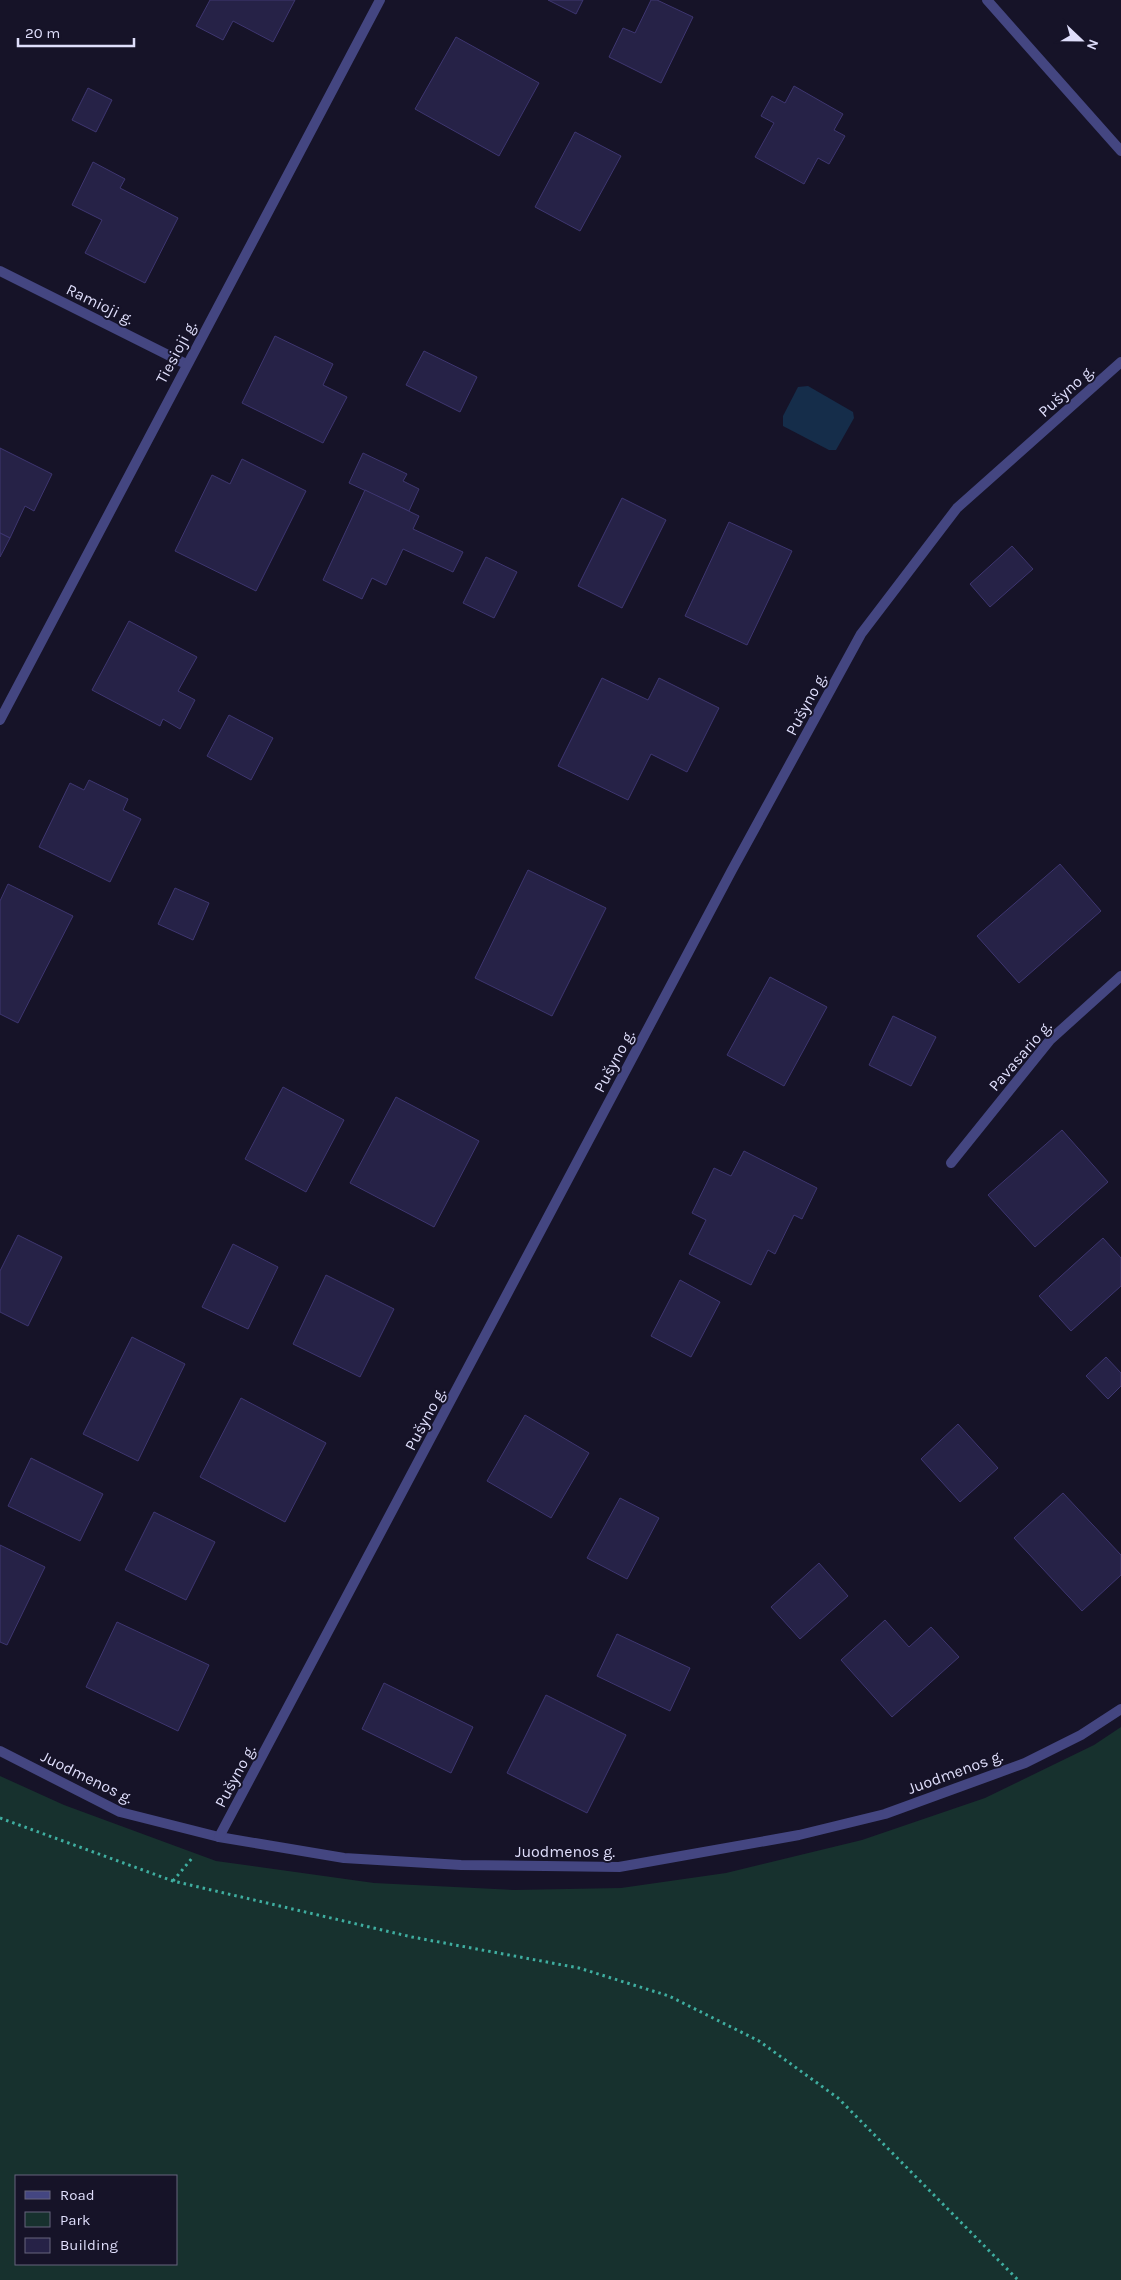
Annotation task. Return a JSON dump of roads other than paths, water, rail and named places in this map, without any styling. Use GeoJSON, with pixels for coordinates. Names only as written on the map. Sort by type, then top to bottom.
{"type":"FeatureCollection","features":[{"type":"Feature","properties":{"kind":"street","name":"Tiesioji g."},"geometry":{"type":"LineString","coordinates":[[0,720],[186,364],[380,0]]}},
{"type":"Feature","properties":{"kind":"street"},"geometry":{"type":"LineString","coordinates":[[988,0],[1121,151]]}},
{"type":"Feature","properties":{"kind":"street","name":"Ramioji g."},"geometry":{"type":"LineString","coordinates":[[0,271],[186,364]]}},
{"type":"Feature","properties":{"kind":"street","name":"Pušyno g."},"geometry":{"type":"LineString","coordinates":[[219,1837],[732,870],[860,634],[957,508],[1121,362]]}},
{"type":"Feature","properties":{"kind":"street","name":"Pavasario g."},"geometry":{"type":"LineString","coordinates":[[951,1163],[1050,1040],[1121,976]]}},
{"type":"Feature","properties":{"kind":"street","name":"Juodmenos g."},"geometry":{"type":"LineString","coordinates":[[0,1751],[120,1812],[219,1837],[344,1858],[461,1865],[620,1867],[800,1835],[885,1814],[1025,1763],[1081,1735],[1121,1709]]}},
{"type":"Feature","properties":{"kind":"water"},"geometry":{"type":"Polygon","coordinates":[[[808,386],[853,412],[854,418],[836,450],[829,450],[783,426],[783,416],[798,387],[808,386]]]}}]}
